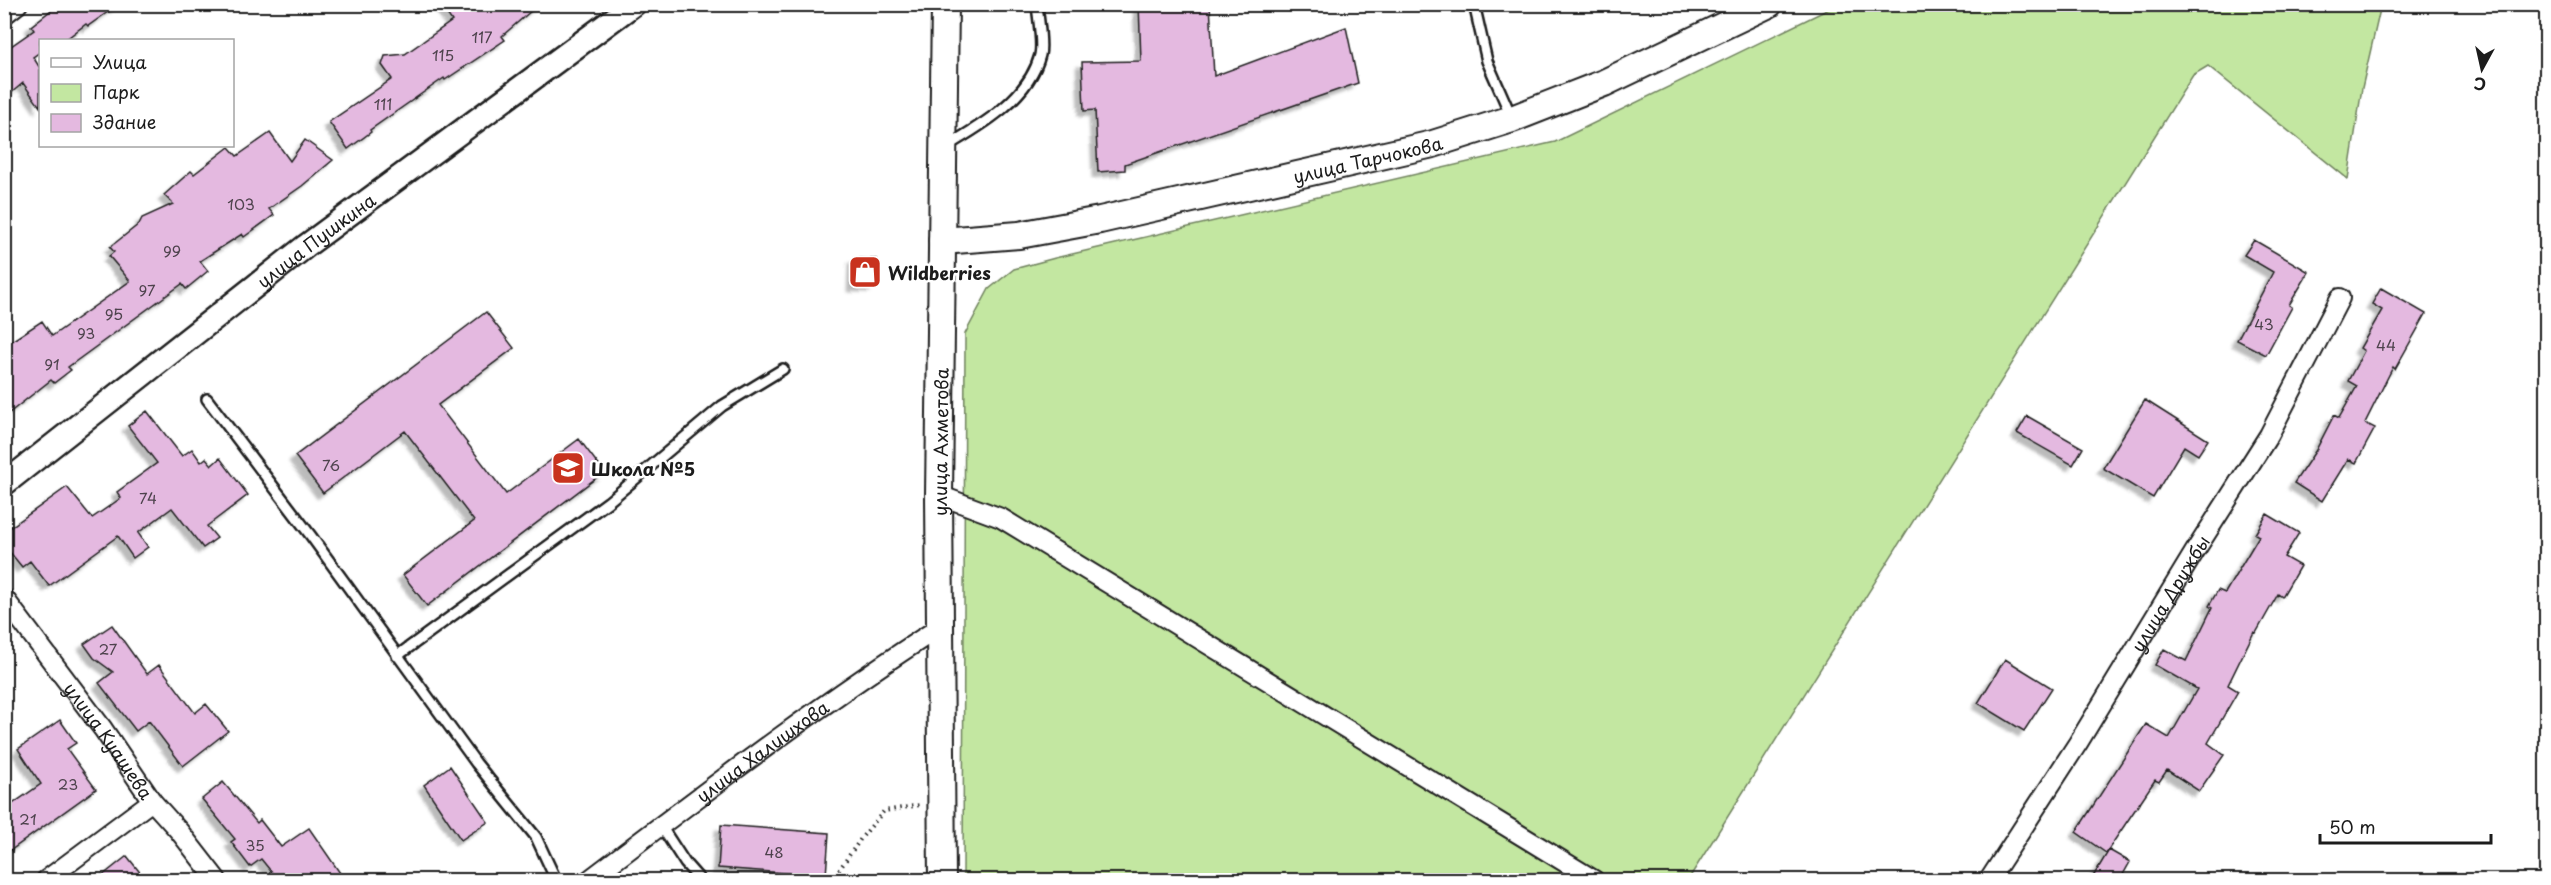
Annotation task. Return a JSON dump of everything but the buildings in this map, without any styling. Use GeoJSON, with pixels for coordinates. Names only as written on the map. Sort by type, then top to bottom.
{"type":"FeatureCollection","features":[{"type":"Feature","properties":{"kind":"main road","name":"улица Ахметова"},"geometry":{"type":"LineString","coordinates":[[942,880],[939,495],[945,4]]}},
{"type":"Feature","properties":{"kind":"main road","name":"улица Тарчокова"},"geometry":{"type":"LineString","coordinates":[[942,241],[1019,235],[1100,220],[1433,144],[1512,119],[1604,83],[1769,4]]}},
{"type":"Feature","properties":{"kind":"street"},"geometry":{"type":"LineString","coordinates":[[4,15],[18,4]]}},
{"type":"Feature","properties":{"kind":"street","name":"улица Пушкина"},"geometry":{"type":"LineString","coordinates":[[4,484],[306,246],[634,4]]}},
{"type":"Feature","properties":{"kind":"street","name":"улица Дружбы"},"geometry":{"type":"LineString","coordinates":[[1989,880],[2078,743],[2195,551],[2270,435],[2340,298]]}},
{"type":"Feature","properties":{"kind":"street"},"geometry":{"type":"LineString","coordinates":[[939,495],[1001,518],[1594,880]]}},
{"type":"Feature","properties":{"kind":"street","name":"улица Куашева"},"geometry":{"type":"LineString","coordinates":[[4,598],[103,729],[152,801],[217,880]]}},
{"type":"Feature","properties":{"kind":"street","name":"улица Халишхова"},"geometry":{"type":"LineString","coordinates":[[589,880],[859,680],[940,627]]}},
{"type":"Feature","properties":{"kind":"street"},"geometry":{"type":"LineString","coordinates":[[46,880],[152,801]]}},
{"type":"Feature","properties":{"kind":"lane"},"geometry":{"type":"LineString","coordinates":[[943,148],[983,124],[1022,91],[1040,55],[1037,4]]}},
{"type":"Feature","properties":{"kind":"lane"},"geometry":{"type":"LineString","coordinates":[[1474,4],[1486,61],[1512,119]]}},
{"type":"Feature","properties":{"kind":"lane"},"geometry":{"type":"LineString","coordinates":[[397,656],[608,502],[722,406],[783,369]]}},
{"type":"Feature","properties":{"kind":"lane"},"geometry":{"type":"LineString","coordinates":[[207,399],[311,536],[476,763],[536,837],[556,880]]}},
{"type":"Feature","properties":{"kind":"lane"},"geometry":{"type":"LineString","coordinates":[[661,826],[685,863],[700,880]]}},
{"type":"Feature","properties":{"kind":"path"},"geometry":{"type":"LineString","coordinates":[[832,880],[862,837],[884,811],[942,803]]}},
{"type":"Feature","properties":{"kind":"green space"},"geometry":{"type":"Polygon","coordinates":[[[1837,5],[2381,5],[2362,88],[2348,179],[2208,66],[2193,75],[1688,880],[963,880],[965,334],[989,289],[1014,269],[1055,258],[1555,142],[1837,5]]]}},
{"type":"Feature","properties":{"kind":"place","name":"Wildberries"},"geometry":{"type":"Point","coordinates":[865,272]}},
{"type":"Feature","properties":{"kind":"place","name":"Школа №5"},"geometry":{"type":"Point","coordinates":[568,468]}}]}
